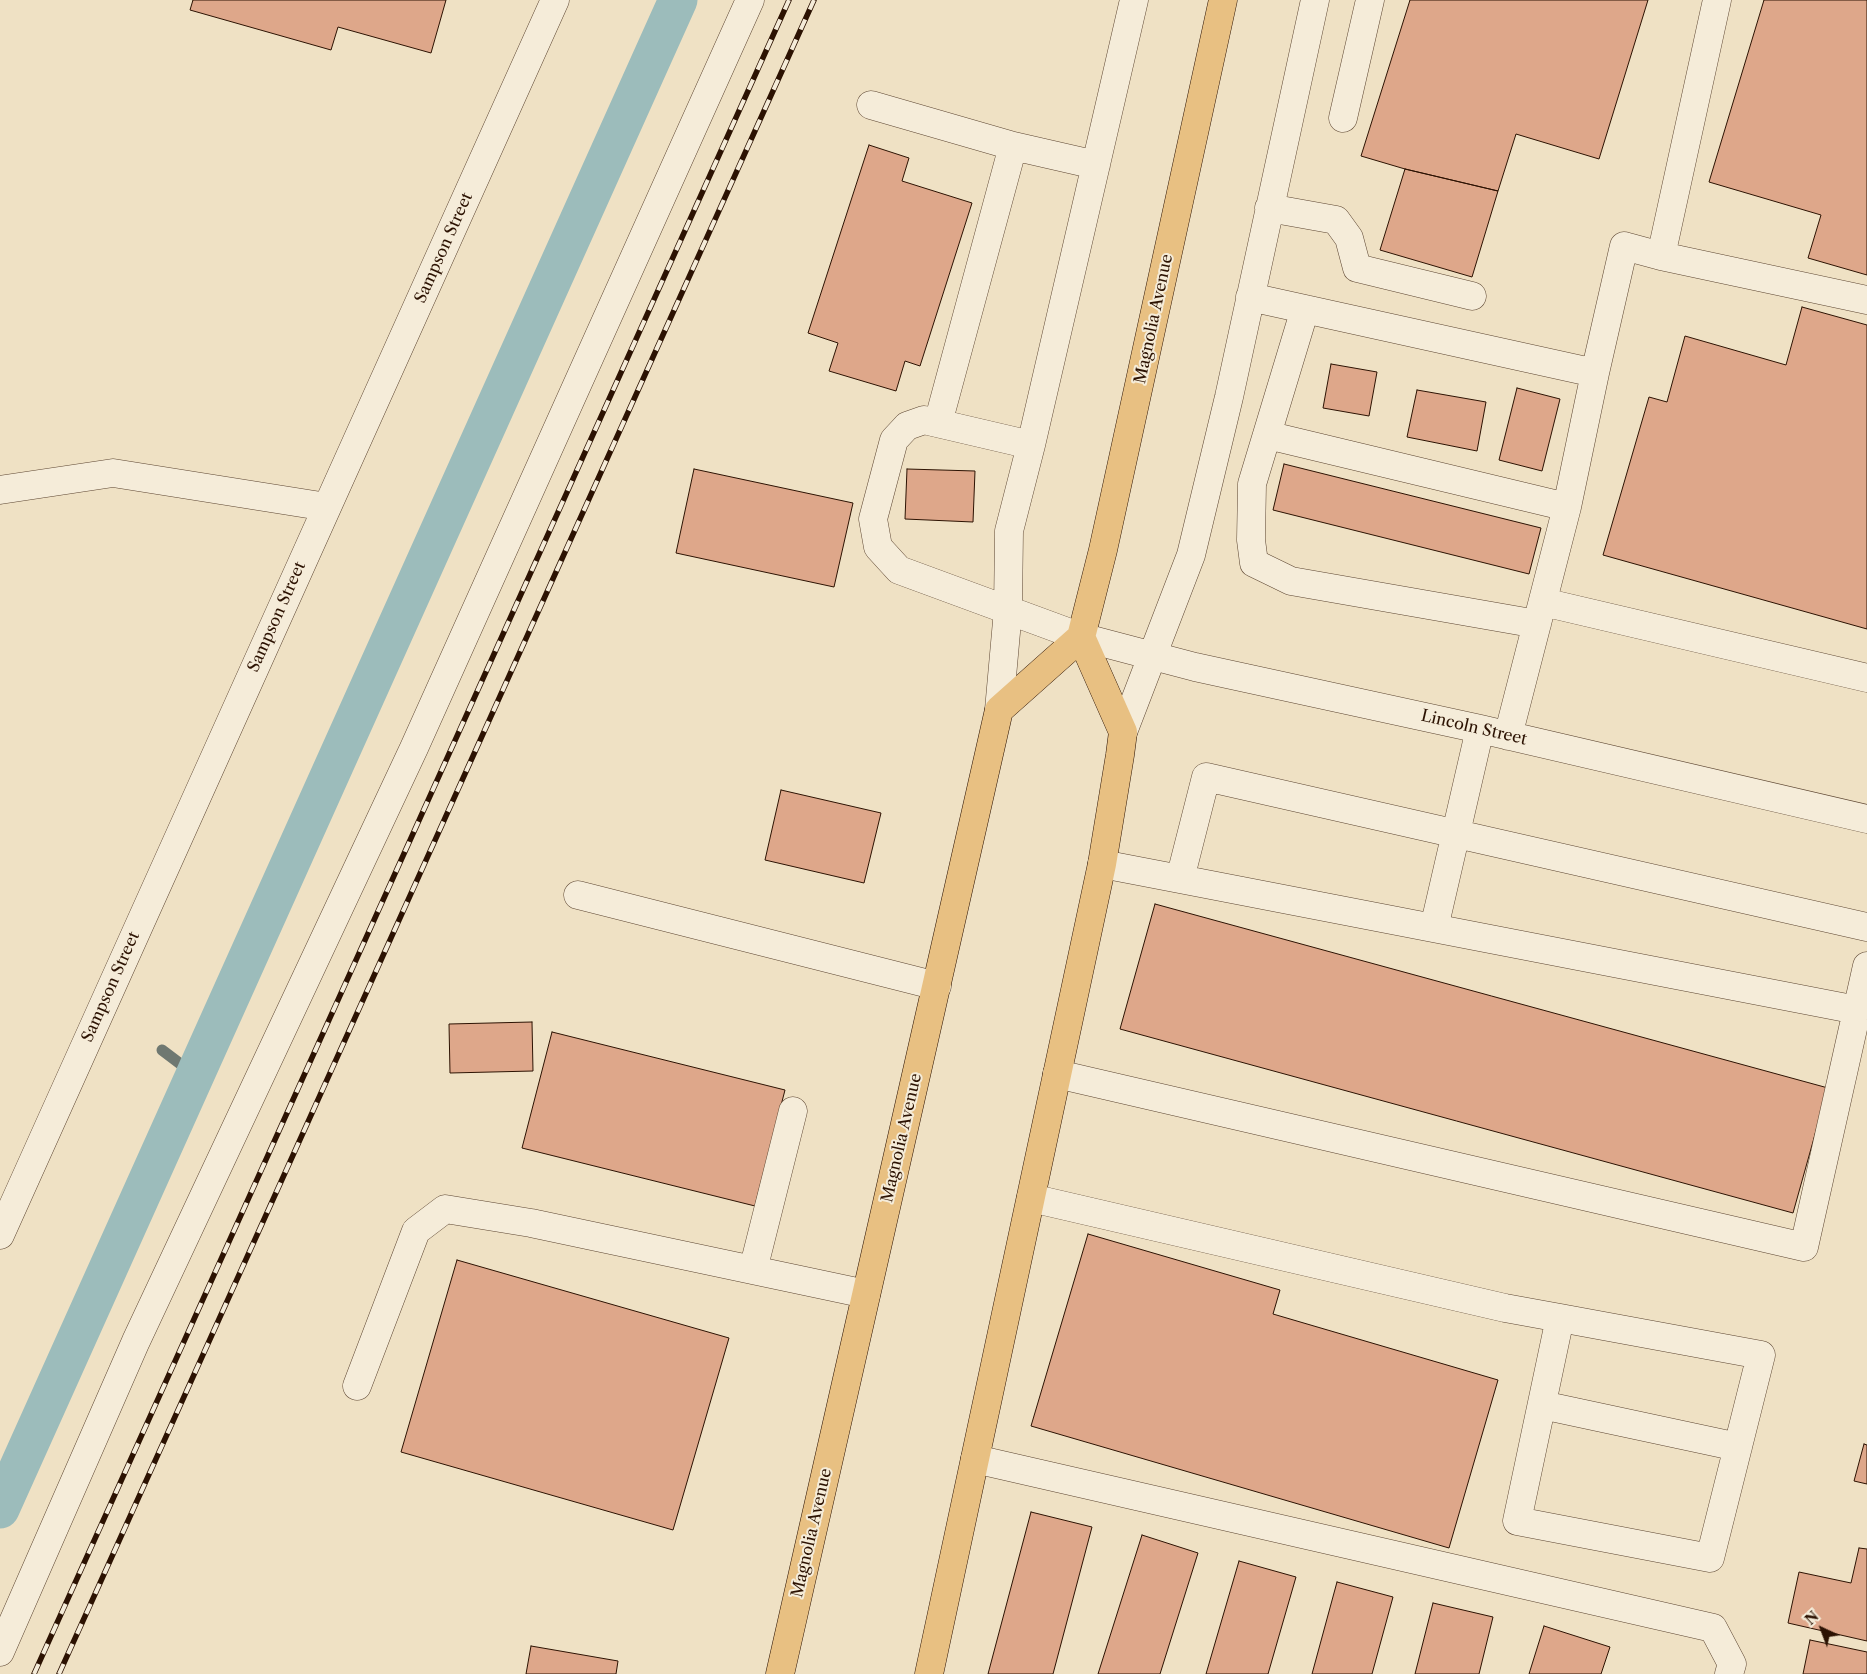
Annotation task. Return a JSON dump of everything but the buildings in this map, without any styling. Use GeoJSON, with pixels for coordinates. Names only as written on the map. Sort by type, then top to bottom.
{"type":"FeatureCollection","features":[{"type":"Feature","properties":{"kind":"main road","name":"Magnolia Avenue"},"geometry":{"type":"LineString","coordinates":[[1081,637],[1103,550],[1223,0]]}},
{"type":"Feature","properties":{"kind":"main road"},"geometry":{"type":"LineString","coordinates":[[929,1674],[1102,864],[1123,732],[1081,637],[999,710]]}},
{"type":"Feature","properties":{"kind":"main road","name":"Magnolia Avenue"},"geometry":{"type":"LineString","coordinates":[[780,1674],[999,710]]}},
{"type":"Feature","properties":{"kind":"street","name":"Sampson Street"},"geometry":{"type":"LineString","coordinates":[[0,1235],[555,0]]}},
{"type":"Feature","properties":{"kind":"street"},"geometry":{"type":"LineString","coordinates":[[0,1652],[136,1341],[414,748],[750,0]]}},
{"type":"Feature","properties":{"kind":"street"},"geometry":{"type":"LineString","coordinates":[[999,710],[1008,610],[1010,531],[1134,0]]}},
{"type":"Feature","properties":{"kind":"street"},"geometry":{"type":"LineString","coordinates":[[1123,732],[1191,556],[1229,397],[1315,0]]}},
{"type":"Feature","properties":{"kind":"street"},"geometry":{"type":"LineString","coordinates":[[1343,118],[1370,0]]}},
{"type":"Feature","properties":{"kind":"street"},"geometry":{"type":"LineString","coordinates":[[1661,256],[1716,0]]}},
{"type":"Feature","properties":{"kind":"street"},"geometry":{"type":"LineString","coordinates":[[871,105],[1014,146],[1096,165]]}},
{"type":"Feature","properties":{"kind":"street"},"geometry":{"type":"LineString","coordinates":[[938,424],[1014,146]]}},
{"type":"Feature","properties":{"kind":"street"},"geometry":{"type":"LineString","coordinates":[[1269,208],[1336,220],[1349,238],[1356,268],[1472,296]]}},
{"type":"Feature","properties":{"kind":"street"},"geometry":{"type":"LineString","coordinates":[[1508,736],[1568,507],[1595,373],[1624,246],[1661,256],[1867,300]]}},
{"type":"Feature","properties":{"kind":"street"},"geometry":{"type":"LineString","coordinates":[[1250,297],[1595,373]]}},
{"type":"Feature","properties":{"kind":"street"},"geometry":{"type":"LineString","coordinates":[[1304,309],[1252,484],[1254,563],[1291,581],[1540,613],[1867,678]]}},
{"type":"Feature","properties":{"kind":"street","name":"Lincoln Street"},"geometry":{"type":"LineString","coordinates":[[1031,445],[924,420],[907,426],[894,440],[873,519],[878,547],[899,570],[1081,637],[1202,668],[1480,729],[1867,819]]}},
{"type":"Feature","properties":{"kind":"street"},"geometry":{"type":"LineString","coordinates":[[1267,435],[1568,507]]}},
{"type":"Feature","properties":{"kind":"street"},"geometry":{"type":"LineString","coordinates":[[0,490],[113,473],[327,507]]}},
{"type":"Feature","properties":{"kind":"street"},"geometry":{"type":"LineString","coordinates":[[1434,928],[1480,729]]}},
{"type":"Feature","properties":{"kind":"street"},"geometry":{"type":"LineString","coordinates":[[1180,879],[1206,777],[1867,927]]}},
{"type":"Feature","properties":{"kind":"street"},"geometry":{"type":"LineString","coordinates":[[1102,864],[1857,1010]]}},
{"type":"Feature","properties":{"kind":"street"},"geometry":{"type":"LineString","coordinates":[[578,895],[937,986]]}},
{"type":"Feature","properties":{"kind":"street"},"geometry":{"type":"LineString","coordinates":[[1057,1074],[1804,1247],[1867,966]]}},
{"type":"Feature","properties":{"kind":"street"},"geometry":{"type":"LineString","coordinates":[[753,1270],[793,1112]]}},
{"type":"Feature","properties":{"kind":"street"},"geometry":{"type":"LineString","coordinates":[[1031,1198],[1505,1308],[1560,1318],[1761,1355],[1710,1558],[1517,1521],[1560,1318]]}},
{"type":"Feature","properties":{"kind":"street"},"geometry":{"type":"LineString","coordinates":[[357,1386],[416,1231],[445,1209],[531,1223],[866,1294]]}},
{"type":"Feature","properties":{"kind":"street"},"geometry":{"type":"LineString","coordinates":[[1542,1405],[1738,1447]]}},
{"type":"Feature","properties":{"kind":"street"},"geometry":{"type":"LineString","coordinates":[[975,1459],[1713,1628],[1732,1664],[1729,1674]]}},
{"type":"Feature","properties":{"kind":"waterway"},"geometry":{"type":"LineString","coordinates":[[0,1509],[678,0]]}},
{"type":"Feature","properties":{"kind":"waterway"},"geometry":{"type":"LineString","coordinates":[[162,1050],[195,1075]]}},
{"type":"Feature","properties":{"kind":"railway"},"geometry":{"type":"LineString","coordinates":[[34,1674],[789,0]]}},
{"type":"Feature","properties":{"kind":"railway"},"geometry":{"type":"LineString","coordinates":[[59,1674],[814,0]]}}]}
